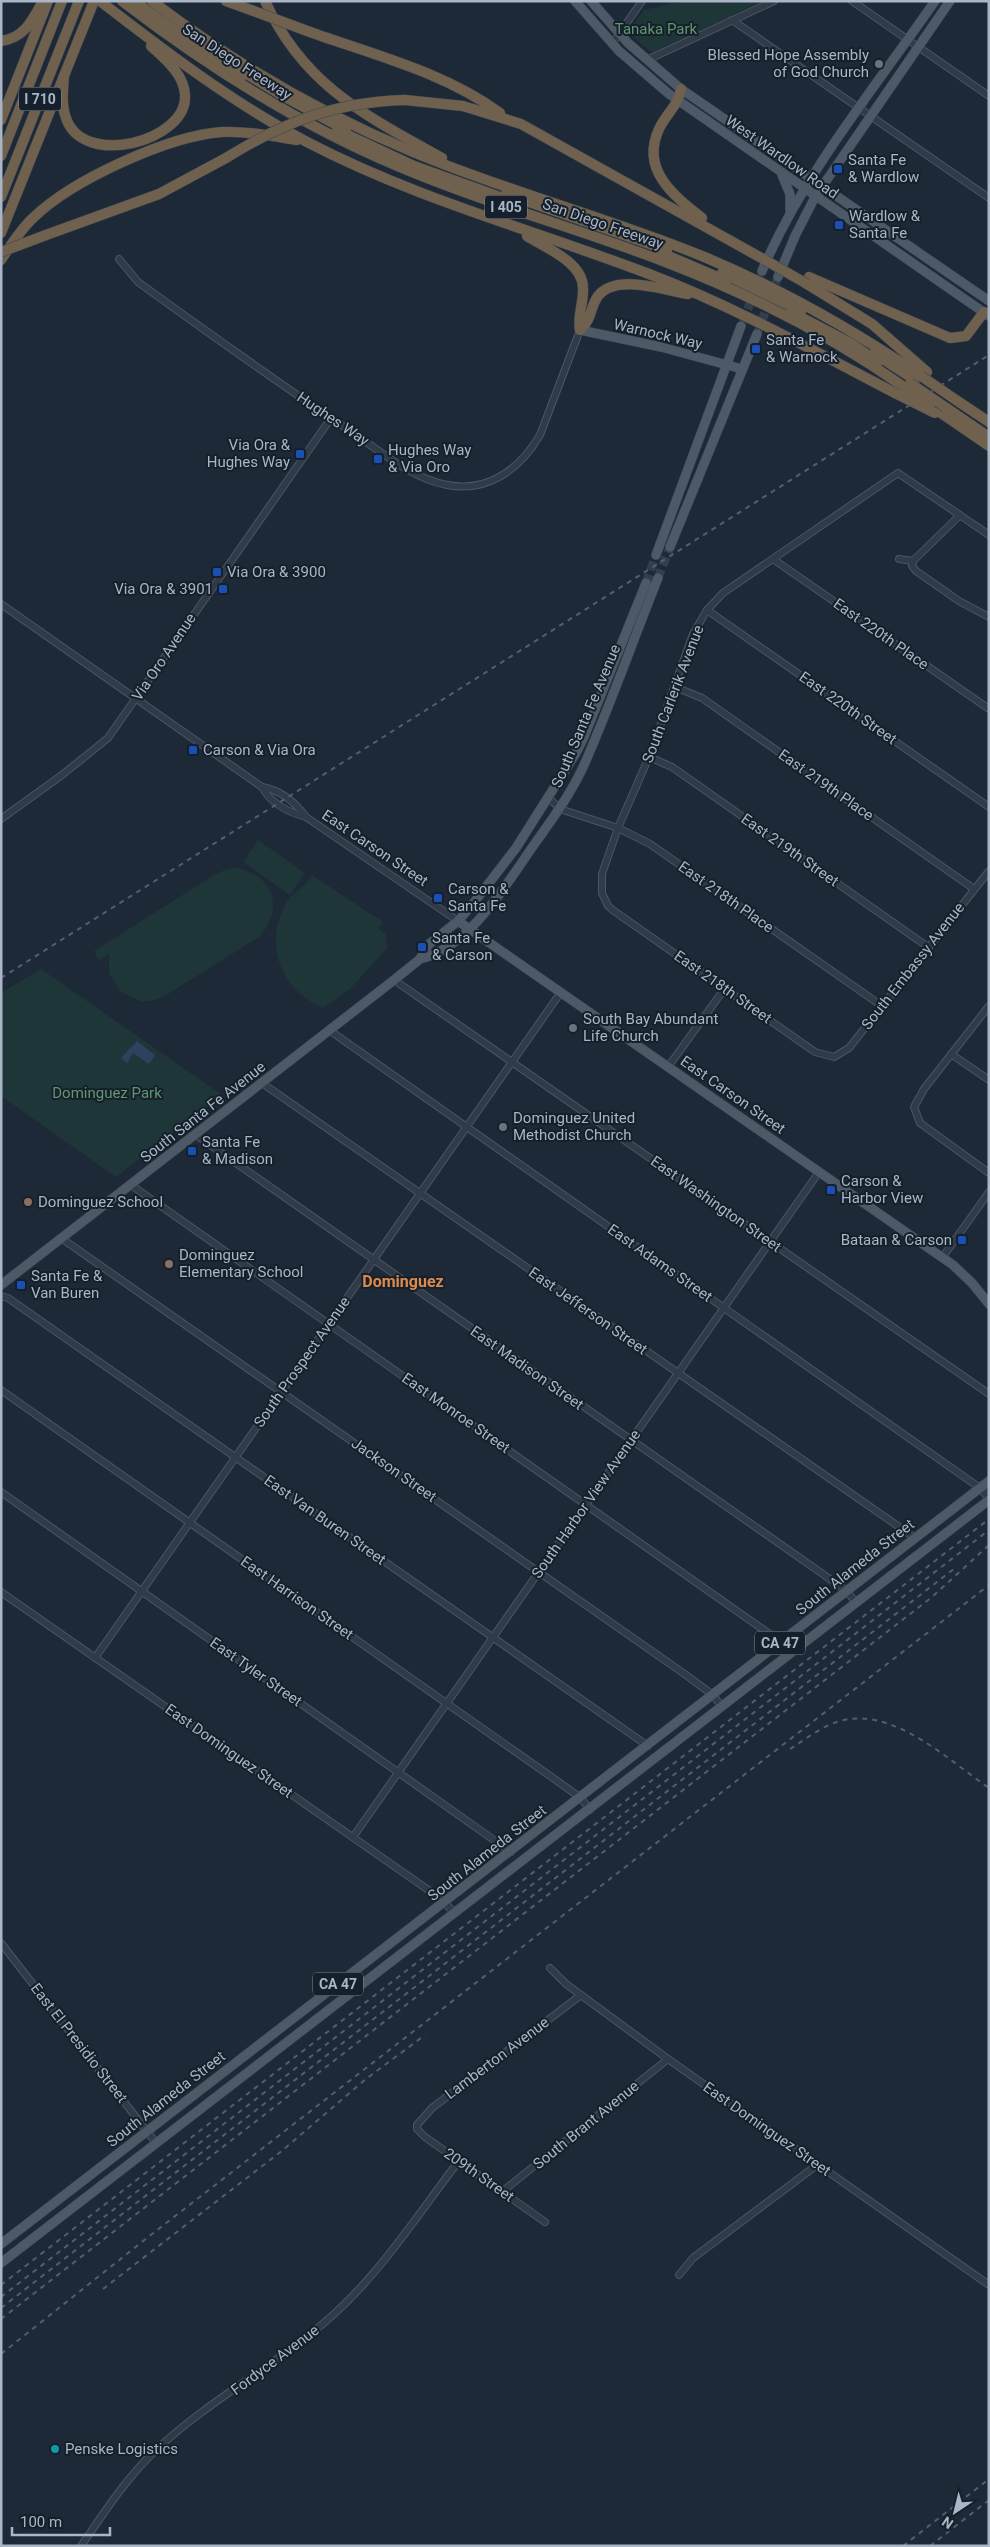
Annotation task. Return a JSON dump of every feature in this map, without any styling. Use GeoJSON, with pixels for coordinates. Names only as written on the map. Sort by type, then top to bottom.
{"type":"FeatureCollection","features":[{"type":"Feature","properties":{"kind":"highway"},"geometry":{"type":"LineString","coordinates":[[1,41],[12,39],[26,29],[42,1]]}},
{"type":"Feature","properties":{"kind":"highway"},"geometry":{"type":"LineString","coordinates":[[1,120],[48,1]]}},
{"type":"Feature","properties":{"kind":"highway","name":"I 710"},"geometry":{"type":"LineString","coordinates":[[1,156],[62,1]]}},
{"type":"Feature","properties":{"kind":"highway","name":"I 710"},"geometry":{"type":"LineString","coordinates":[[1,197],[79,1]]}},
{"type":"Feature","properties":{"kind":"highway"},"geometry":{"type":"LineString","coordinates":[[1,233],[94,1]]}},
{"type":"Feature","properties":{"kind":"highway"},"geometry":{"type":"LineString","coordinates":[[100,1],[224,94],[306,141],[421,194],[647,273],[764,324],[912,382]]}},
{"type":"Feature","properties":{"kind":"highway","name":"San Diego Freeway"},"geometry":{"type":"LineString","coordinates":[[122,1],[222,73],[286,111],[348,143],[436,182],[663,261],[722,285],[912,382]]}},
{"type":"Feature","properties":{"kind":"highway"},"geometry":{"type":"LineString","coordinates":[[134,1],[247,80],[327,126],[414,166],[703,269],[852,344],[912,382]]}},
{"type":"Feature","properties":{"kind":"highway"},"geometry":{"type":"LineString","coordinates":[[141,1],[251,78],[329,122],[437,170],[705,265],[819,321],[989,432]]}},
{"type":"Feature","properties":{"kind":"highway","name":"San Diego Freeway"},"geometry":{"type":"LineString","coordinates":[[152,1],[223,51],[306,101],[395,144],[475,176],[647,236],[743,274],[827,317],[912,382],[947,405],[974,412],[989,422]]}},
{"type":"Feature","properties":{"kind":"highway"},"geometry":{"type":"LineString","coordinates":[[226,1],[445,81],[476,96],[507,118]]}},
{"type":"Feature","properties":{"kind":"highway"},"geometry":{"type":"LineString","coordinates":[[266,1],[284,35],[299,57],[341,98],[376,122],[475,176]]}},
{"type":"Feature","properties":{"kind":"highway"},"geometry":{"type":"LineString","coordinates":[[64,76],[63,98],[66,119],[79,136],[91,143],[106,146],[129,142],[161,132],[174,124],[182,112],[185,102],[184,88],[180,77],[119,16]]}},
{"type":"Feature","properties":{"kind":"highway"},"geometry":{"type":"LineString","coordinates":[[681,89],[679,102],[657,135],[654,151],[656,170],[672,194],[729,240]]}},
{"type":"Feature","properties":{"kind":"highway"},"geometry":{"type":"LineString","coordinates":[[1,252],[159,194],[270,132],[312,115],[360,103],[405,100],[443,102],[507,118],[536,131],[765,260],[784,265],[872,324],[912,382]]}},
{"type":"Feature","properties":{"kind":"highway"},"geometry":{"type":"LineString","coordinates":[[1,260],[23,229],[52,202],[93,177],[158,149],[202,135],[220,132],[249,132],[306,141]]}},
{"type":"Feature","properties":{"kind":"highway"},"geometry":{"type":"LineString","coordinates":[[511,227],[570,263],[580,274],[583,288],[578,318],[580,330]]}},
{"type":"Feature","properties":{"kind":"highway"},"geometry":{"type":"LineString","coordinates":[[808,280],[950,338],[966,336],[986,314]]}},
{"type":"Feature","properties":{"kind":"highway"},"geometry":{"type":"LineString","coordinates":[[580,330],[589,321],[594,302],[599,295],[615,285],[629,284],[703,296]]}},
{"type":"Feature","properties":{"kind":"highway"},"geometry":{"type":"LineString","coordinates":[[947,405],[962,428],[989,446]]}},
{"type":"Feature","properties":{"kind":"highway"},"geometry":{"type":"LineString","coordinates":[[947,405],[989,437]]}},
{"type":"Feature","properties":{"kind":"main road","name":"West Wardlow Road"},"geometry":{"type":"LineString","coordinates":[[575,1],[612,44],[679,102],[986,314]]}},
{"type":"Feature","properties":{"kind":"main road","name":"West Wardlow Road"},"geometry":{"type":"LineString","coordinates":[[591,1],[646,60],[681,89],[989,301]]}},
{"type":"Feature","properties":{"kind":"main road"},"geometry":{"type":"LineString","coordinates":[[762,271],[789,214],[804,189],[935,1]]}},
{"type":"Feature","properties":{"kind":"main road"},"geometry":{"type":"LineString","coordinates":[[778,277],[815,196],[950,1]]}},
{"type":"Feature","properties":{"kind":"main road"},"geometry":{"type":"LineString","coordinates":[[781,172],[790,194],[789,214]]}},
{"type":"Feature","properties":{"kind":"main road"},"geometry":{"type":"LineString","coordinates":[[656,555],[741,326]]}},
{"type":"Feature","properties":{"kind":"main road","name":"Warnock Way"},"geometry":{"type":"LineString","coordinates":[[580,330],[661,347],[742,370]]}},
{"type":"Feature","properties":{"kind":"main road"},"geometry":{"type":"LineString","coordinates":[[670,547],[756,334]]}},
{"type":"Feature","properties":{"kind":"main road","name":"South Santa Fe Avenue"},"geometry":{"type":"LineString","coordinates":[[420,959],[436,955],[470,929],[503,890],[560,809],[587,759],[658,578]]}},
{"type":"Feature","properties":{"kind":"main road","name":"South Santa Fe Avenue"},"geometry":{"type":"LineString","coordinates":[[1,1285],[394,980],[420,959],[428,945],[458,920],[490,882],[549,798],[584,737],[646,583]]}},
{"type":"Feature","properties":{"kind":"main road","name":"East Carson Street"},"geometry":{"type":"LineString","coordinates":[[458,920],[942,1258],[962,1273],[989,1304]]}},
{"type":"Feature","properties":{"kind":"main road","name":"South Alameda Street"},"geometry":{"type":"LineString","coordinates":[[1,2244],[230,2066],[581,1798],[989,1481]]}},
{"type":"Feature","properties":{"kind":"main road","name":"South Alameda Street"},"geometry":{"type":"LineString","coordinates":[[1,2262],[590,1810],[989,1500]]}},
{"type":"Feature","properties":{"kind":"main road"},"geometry":{"type":"LineString","coordinates":[[230,2066],[239,2078]]}},
{"type":"Feature","properties":{"kind":"street"},"geometry":{"type":"LineString","coordinates":[[612,44],[642,1]]}},
{"type":"Feature","properties":{"kind":"street"},"geometry":{"type":"LineString","coordinates":[[646,60],[774,1]]}},
{"type":"Feature","properties":{"kind":"street"},"geometry":{"type":"LineString","coordinates":[[852,1],[989,96]]}},
{"type":"Feature","properties":{"kind":"street"},"geometry":{"type":"LineString","coordinates":[[732,20],[989,198]]}},
{"type":"Feature","properties":{"kind":"street","name":"Hughes Way"},"geometry":{"type":"LineString","coordinates":[[119,259],[138,282],[331,418],[404,467],[427,479],[448,485],[470,486],[489,482],[507,474],[531,451],[540,435],[580,330]]}},
{"type":"Feature","properties":{"kind":"street"},"geometry":{"type":"LineString","coordinates":[[986,314],[989,301]]}},
{"type":"Feature","properties":{"kind":"street","name":"Via Oro Avenue"},"geometry":{"type":"LineString","coordinates":[[1,819],[99,746],[136,698],[186,623],[331,418]]}},
{"type":"Feature","properties":{"kind":"street","name":"South Carlerik Avenue"},"geometry":{"type":"LineString","coordinates":[[614,912],[604,900],[601,881],[618,828],[649,758],[693,634],[707,610],[723,593],[898,473],[960,514]]}},
{"type":"Feature","properties":{"kind":"street"},"geometry":{"type":"LineString","coordinates":[[986,616],[959,601],[916,571],[912,566],[914,561],[960,514],[989,535]]}},
{"type":"Feature","properties":{"kind":"street"},"geometry":{"type":"LineString","coordinates":[[899,559],[914,561]]}},
{"type":"Feature","properties":{"kind":"street","name":"East 220th Place"},"geometry":{"type":"LineString","coordinates":[[773,560],[989,710]]}},
{"type":"Feature","properties":{"kind":"street"},"geometry":{"type":"LineString","coordinates":[[1,604],[262,787],[268,797],[290,813],[306,817]]}},
{"type":"Feature","properties":{"kind":"street","name":"East 220th Street"},"geometry":{"type":"LineString","coordinates":[[707,610],[989,806]]}},
{"type":"Feature","properties":{"kind":"street","name":"East 219th Place"},"geometry":{"type":"LineString","coordinates":[[675,687],[702,698],[974,889]]}},
{"type":"Feature","properties":{"kind":"street","name":"East 219th Street"},"geometry":{"type":"LineString","coordinates":[[649,758],[672,767],[928,947]]}},
{"type":"Feature","properties":{"kind":"street"},"geometry":{"type":"LineString","coordinates":[[262,787],[274,788],[298,806],[306,817]]}},
{"type":"Feature","properties":{"kind":"street"},"geometry":{"type":"LineString","coordinates":[[549,798],[560,809]]}},
{"type":"Feature","properties":{"kind":"street","name":"East 218th Place"},"geometry":{"type":"LineString","coordinates":[[560,809],[618,828],[650,844],[882,1006]]}},
{"type":"Feature","properties":{"kind":"street","name":"East Carson Street"},"geometry":{"type":"LineString","coordinates":[[306,817],[458,920]]}},
{"type":"Feature","properties":{"kind":"street","name":"South Embassy Avenue"},"geometry":{"type":"LineString","coordinates":[[834,1057],[849,1048],[989,871]]}},
{"type":"Feature","properties":{"kind":"street","name":"East 218th Street"},"geometry":{"type":"LineString","coordinates":[[614,912],[815,1052],[834,1057]]}},
{"type":"Feature","properties":{"kind":"street","name":"East Washington Street"},"geometry":{"type":"LineString","coordinates":[[394,980],[989,1394]]}},
{"type":"Feature","properties":{"kind":"street"},"geometry":{"type":"LineString","coordinates":[[668,1067],[725,988]]}},
{"type":"Feature","properties":{"kind":"street","name":"South Prospect Avenue"},"geometry":{"type":"LineString","coordinates":[[96,1658],[561,992]]}},
{"type":"Feature","properties":{"kind":"street"},"geometry":{"type":"LineString","coordinates":[[989,1006],[924,1089],[914,1107],[920,1124],[989,1173]]}},
{"type":"Feature","properties":{"kind":"street","name":"East Adams Street"},"geometry":{"type":"LineString","coordinates":[[329,1030],[980,1488],[989,1500]]}},
{"type":"Feature","properties":{"kind":"street"},"geometry":{"type":"LineString","coordinates":[[951,1054],[989,1080]]}},
{"type":"Feature","properties":{"kind":"street","name":"East Jefferson Street"},"geometry":{"type":"LineString","coordinates":[[262,1083],[915,1538]]}},
{"type":"Feature","properties":{"kind":"street","name":"East Madison Street"},"geometry":{"type":"LineString","coordinates":[[196,1135],[846,1591],[856,1603]]}},
{"type":"Feature","properties":{"kind":"street","name":"South Harbor View Avenue"},"geometry":{"type":"LineString","coordinates":[[353,1837],[819,1172]]}},
{"type":"Feature","properties":{"kind":"street","name":"East Monroe Street"},"geometry":{"type":"LineString","coordinates":[[131,1185],[782,1642]]}},
{"type":"Feature","properties":{"kind":"street"},"geometry":{"type":"LineString","coordinates":[[942,1258],[989,1192]]}},
{"type":"Feature","properties":{"kind":"street","name":"Jackson Street"},"geometry":{"type":"LineString","coordinates":[[61,1238],[713,1695],[722,1707]]}},
{"type":"Feature","properties":{"kind":"street","name":"East Van Buren Street"},"geometry":{"type":"LineString","coordinates":[[1,1296],[8,1298],[648,1746]]}},
{"type":"Feature","properties":{"kind":"street","name":"East Harrison Street"},"geometry":{"type":"LineString","coordinates":[[1,1390],[581,1798],[590,1810]]}},
{"type":"Feature","properties":{"kind":"street","name":"East Tyler Street"},"geometry":{"type":"LineString","coordinates":[[1,1492],[511,1852]]}},
{"type":"Feature","properties":{"kind":"street","name":"East Dominguez Street"},"geometry":{"type":"LineString","coordinates":[[1,1592],[446,1902],[454,1913]]}},
{"type":"Feature","properties":{"kind":"street","name":"East El Presidio Street"},"geometry":{"type":"LineString","coordinates":[[1,1943],[156,2143]]}},
{"type":"Feature","properties":{"kind":"street","name":"East Dominguez Street"},"geometry":{"type":"LineString","coordinates":[[550,1968],[581,1995],[668,2059],[989,2285]]}},
{"type":"Feature","properties":{"kind":"street","name":"Lamberton Avenue"},"geometry":{"type":"LineString","coordinates":[[417,2125],[432,2108],[581,1995]]}},
{"type":"Feature","properties":{"kind":"street","name":"South Brant Avenue"},"geometry":{"type":"LineString","coordinates":[[504,2191],[668,2059]]}},
{"type":"Feature","properties":{"kind":"street","name":"209th Street"},"geometry":{"type":"LineString","coordinates":[[417,2125],[420,2132],[458,2162],[504,2191],[546,2222]]}},
{"type":"Feature","properties":{"kind":"street","name":"Fordyce Avenue"},"geometry":{"type":"LineString","coordinates":[[81,2546],[126,2482],[157,2449],[195,2419],[295,2347],[357,2292],[388,2256],[458,2162]]}},
{"type":"Feature","properties":{"kind":"street"},"geometry":{"type":"LineString","coordinates":[[679,2275],[694,2258],[817,2165]]}},
{"type":"Feature","properties":{"kind":"green space","name":"Tanaka Park"},"geometry":{"type":"Polygon","coordinates":[[[683,1],[763,1],[652,53],[628,32],[644,10],[683,1]]]}},
{"type":"Feature","properties":{"kind":"green space"},"geometry":{"type":"Polygon","coordinates":[[[258,840],[305,873],[290,895],[243,862],[258,840]]]}},
{"type":"Feature","properties":{"kind":"green space"},"geometry":{"type":"Polygon","coordinates":[[[237,868],[250,872],[260,878],[272,895],[272,916],[259,937],[163,997],[151,1001],[141,1001],[121,992],[109,974],[109,954],[99,960],[94,951],[214,875],[227,869],[237,868]]]}},
{"type":"Feature","properties":{"kind":"green space"},"geometry":{"type":"Polygon","coordinates":[[[312,875],[383,922],[378,928],[386,935],[387,948],[351,988],[323,1008],[308,1000],[287,978],[280,964],[277,950],[276,934],[279,919],[286,903],[312,875]]]}},
{"type":"Feature","properties":{"kind":"green space","name":"Dominguez Park"},"geometry":{"type":"Polygon","coordinates":[[[41,969],[222,1095],[116,1177],[1,1096],[1,993],[41,969]]]}},
{"type":"Feature","properties":{"kind":"water"},"geometry":{"type":"Polygon","coordinates":[[[137,1041],[155,1055],[149,1064],[133,1053],[127,1063],[121,1058],[137,1041]]]}},
{"type":"Feature","properties":{"kind":"tunnel"},"geometry":{"type":"LineString","coordinates":[[743,322],[762,271]]}},
{"type":"Feature","properties":{"kind":"tunnel"},"geometry":{"type":"LineString","coordinates":[[757,334],[778,277]]}},
{"type":"Feature","properties":{"kind":"tunnel"},"geometry":{"type":"LineString","coordinates":[[658,578],[670,547]]}},
{"type":"Feature","properties":{"kind":"tunnel"},"geometry":{"type":"LineString","coordinates":[[646,583],[656,555]]}},
{"type":"Feature","properties":{"kind":"railway"},"geometry":{"type":"LineString","coordinates":[[1,978],[989,355]]}},
{"type":"Feature","properties":{"kind":"railway"},"geometry":{"type":"LineString","coordinates":[[1,2285],[989,1519]]}},
{"type":"Feature","properties":{"kind":"railway"},"geometry":{"type":"LineString","coordinates":[[1,2297],[989,1530]]}},
{"type":"Feature","properties":{"kind":"railway"},"geometry":{"type":"LineString","coordinates":[[1,2319],[932,1597],[989,1545]]}},
{"type":"Feature","properties":{"kind":"railway"},"geometry":{"type":"LineString","coordinates":[[1,2308],[955,1568]]}},
{"type":"Feature","properties":{"kind":"railway"},"geometry":{"type":"LineString","coordinates":[[1,2354],[152,2234],[989,1585]]}},
{"type":"Feature","properties":{"kind":"railway"},"geometry":{"type":"LineString","coordinates":[[790,1749],[820,1729],[833,1723],[860,1718],[880,1721],[900,1728],[919,1738],[989,1788]]}},
{"type":"Feature","properties":{"kind":"railway"},"geometry":{"type":"LineString","coordinates":[[103,2289],[283,2150],[366,2079],[425,2035]]}},
{"type":"Feature","properties":{"kind":"railway"},"geometry":{"type":"LineString","coordinates":[[903,2546],[989,2479]]}},
{"type":"Feature","properties":{"kind":"railway"},"geometry":{"type":"LineString","coordinates":[[930,2546],[989,2500]]}},
{"type":"Feature","properties":{"kind":"place","name":"Blessed Hope Assembly of God Church"},"geometry":{"type":"Point","coordinates":[879,64]}},
{"type":"Feature","properties":{"kind":"place","name":"Santa Fe & Wardlow"},"geometry":{"type":"Point","coordinates":[838,169]}},
{"type":"Feature","properties":{"kind":"place","name":"Wardlow & Santa Fe"},"geometry":{"type":"Point","coordinates":[839,225]}},
{"type":"Feature","properties":{"kind":"place","name":"Santa Fe & Warnock"},"geometry":{"type":"Point","coordinates":[756,349]}},
{"type":"Feature","properties":{"kind":"place","name":"Via Ora & Hughes Way"},"geometry":{"type":"Point","coordinates":[300,454]}},
{"type":"Feature","properties":{"kind":"place","name":"Hughes Way & Via Oro"},"geometry":{"type":"Point","coordinates":[378,459]}},
{"type":"Feature","properties":{"kind":"place","name":"Via Ora & 3900"},"geometry":{"type":"Point","coordinates":[217,572]}},
{"type":"Feature","properties":{"kind":"place","name":"Via Ora & 3901"},"geometry":{"type":"Point","coordinates":[223,589]}},
{"type":"Feature","properties":{"kind":"place","name":"Carson & Via Ora"},"geometry":{"type":"Point","coordinates":[193,750]}},
{"type":"Feature","properties":{"kind":"place","name":"Carson & Santa Fe"},"geometry":{"type":"Point","coordinates":[438,898]}},
{"type":"Feature","properties":{"kind":"place","name":"Santa Fe & Carson"},"geometry":{"type":"Point","coordinates":[422,947]}},
{"type":"Feature","properties":{"kind":"place","name":"South Bay Abundant Life Church"},"geometry":{"type":"Point","coordinates":[573,1028]}},
{"type":"Feature","properties":{"kind":"place","name":"Dominguez United Methodist Church"},"geometry":{"type":"Point","coordinates":[503,1127]}},
{"type":"Feature","properties":{"kind":"place","name":"Santa Fe & Madison"},"geometry":{"type":"Point","coordinates":[192,1151]}},
{"type":"Feature","properties":{"kind":"place","name":"Carson & Harbor View"},"geometry":{"type":"Point","coordinates":[831,1190]}},
{"type":"Feature","properties":{"kind":"place","name":"Dominguez School"},"geometry":{"type":"Point","coordinates":[28,1202]}},
{"type":"Feature","properties":{"kind":"place","name":"Bataan & Carson"},"geometry":{"type":"Point","coordinates":[962,1240]}},
{"type":"Feature","properties":{"kind":"place","name":"Dominguez Elementary School"},"geometry":{"type":"Point","coordinates":[169,1264]}},
{"type":"Feature","properties":{"kind":"place","name":"Santa Fe & Van Buren"},"geometry":{"type":"Point","coordinates":[21,1285]}},
{"type":"Feature","properties":{"kind":"place","name":"Penske Logistics"},"geometry":{"type":"Point","coordinates":[55,2449]}},
{"type":"Feature","properties":{"kind":"district","name":"Dominguez"},"geometry":{"type":"Point","coordinates":[403,1281]}}]}
